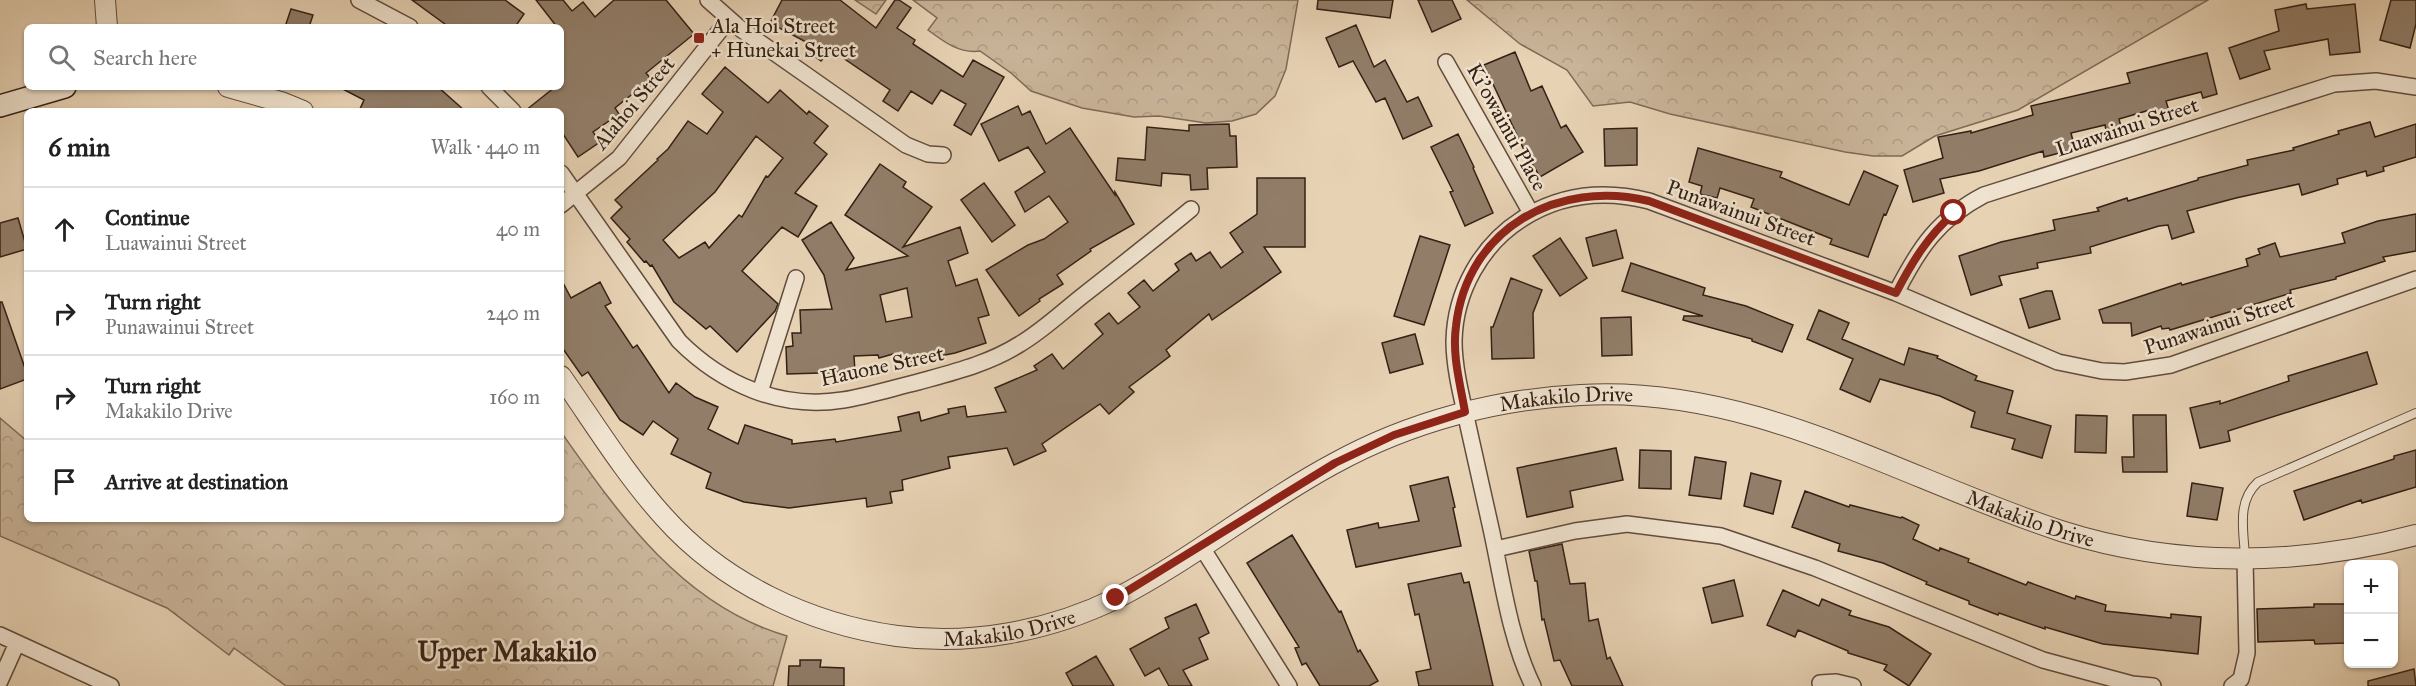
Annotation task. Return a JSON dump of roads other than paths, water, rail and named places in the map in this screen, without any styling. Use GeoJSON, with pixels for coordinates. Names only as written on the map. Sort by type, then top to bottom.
{"type":"FeatureCollection","features":[{"type":"Feature","properties":{"kind":"main road"},"geometry":{"type":"LineString","coordinates":[[0,106],[55,90]]}},
{"type":"Feature","properties":{"kind":"street"},"geometry":{"type":"LineString","coordinates":[[105,0],[106,24]]}},
{"type":"Feature","properties":{"kind":"street"},"geometry":{"type":"LineString","coordinates":[[359,0],[404,24]]}},
{"type":"Feature","properties":{"kind":"street"},"geometry":{"type":"LineString","coordinates":[[708,0],[729,19],[906,145],[928,154],[943,155]]}},
{"type":"Feature","properties":{"kind":"street","name":"Alahoi Street"},"geometry":{"type":"LineString","coordinates":[[564,203],[619,158],[729,19]]}},
{"type":"Feature","properties":{"kind":"street","name":"Ki'owainui Place"},"geometry":{"type":"LineString","coordinates":[[1446,62],[1531,213]]}},
{"type":"Feature","properties":{"kind":"street","name":"Luawainui Street"},"geometry":{"type":"LineString","coordinates":[[1896,293],[1929,237],[1954,213],[1984,195],[2334,84],[2376,81],[2416,87]]}},
{"type":"Feature","properties":{"kind":"street"},"geometry":{"type":"LineString","coordinates":[[239,90],[296,108]]}},
{"type":"Feature","properties":{"kind":"street"},"geometry":{"type":"LineString","coordinates":[[492,90],[510,108]]}},
{"type":"Feature","properties":{"kind":"street","name":"Hauone Street"},"geometry":{"type":"LineString","coordinates":[[564,178],[679,340],[713,370],[732,382],[797,401],[842,400],[962,371],[983,363],[1023,343],[1191,209]]}},
{"type":"Feature","properties":{"kind":"street","name":"Punawainui Street"},"geometry":{"type":"LineString","coordinates":[[1533,686],[1518,646],[1465,412],[1454,341],[1459,307],[1471,275],[1491,246],[1516,222],[1531,213],[1580,196],[1606,195],[1649,201],[1896,293],[2058,362],[2080,368],[2125,372],[2170,365],[2416,279]]}},
{"type":"Feature","properties":{"kind":"street"},"geometry":{"type":"LineString","coordinates":[[760,392],[796,278]]}},
{"type":"Feature","properties":{"kind":"street","name":"Makakilo Drive"},"geometry":{"type":"LineString","coordinates":[[564,380],[638,486],[667,520],[699,550],[735,577],[773,599],[814,616],[857,629],[901,637],[945,639],[989,636],[1033,628],[1076,615],[1116,598],[1335,463],[1394,435],[1465,412],[1519,401],[1584,394],[1649,396],[1714,405],[1777,421],[2062,531],[2123,547],[2186,557],[2246,559],[2313,556],[2375,546],[2416,535]]}},
{"type":"Feature","properties":{"kind":"street"},"geometry":{"type":"LineString","coordinates":[[1496,549],[1575,531],[1627,524],[1721,536],[1815,568],[2043,660],[2132,684],[2153,686]]}},
{"type":"Feature","properties":{"kind":"street"},"geometry":{"type":"LineString","coordinates":[[1201,546],[1289,686]]}},
{"type":"Feature","properties":{"kind":"street"},"geometry":{"type":"LineString","coordinates":[[2232,686],[2241,679],[2247,653],[2246,559]]}},
{"type":"Feature","properties":{"kind":"street"},"geometry":{"type":"LineString","coordinates":[[0,635],[111,686]]}},
{"type":"Feature","properties":{"kind":"street"},"geometry":{"type":"LineString","coordinates":[[0,681],[17,643]]}},
{"type":"Feature","properties":{"kind":"street"},"geometry":{"type":"LineString","coordinates":[[1820,683],[1836,682],[1853,686]]}},
{"type":"Feature","properties":{"kind":"lane"},"geometry":{"type":"LineString","coordinates":[[2246,559],[2242,508],[2249,492],[2258,482],[2416,413]]}},
{"type":"Feature","properties":{"kind":"place","name":"Ala Hoi Street + Hunekai Street"},"geometry":{"type":"Point","coordinates":[699,38]}},
{"type":"Feature","properties":{"kind":"district","name":"Upper Makakilo"},"geometry":{"type":"Point","coordinates":[507,651]}}]}
